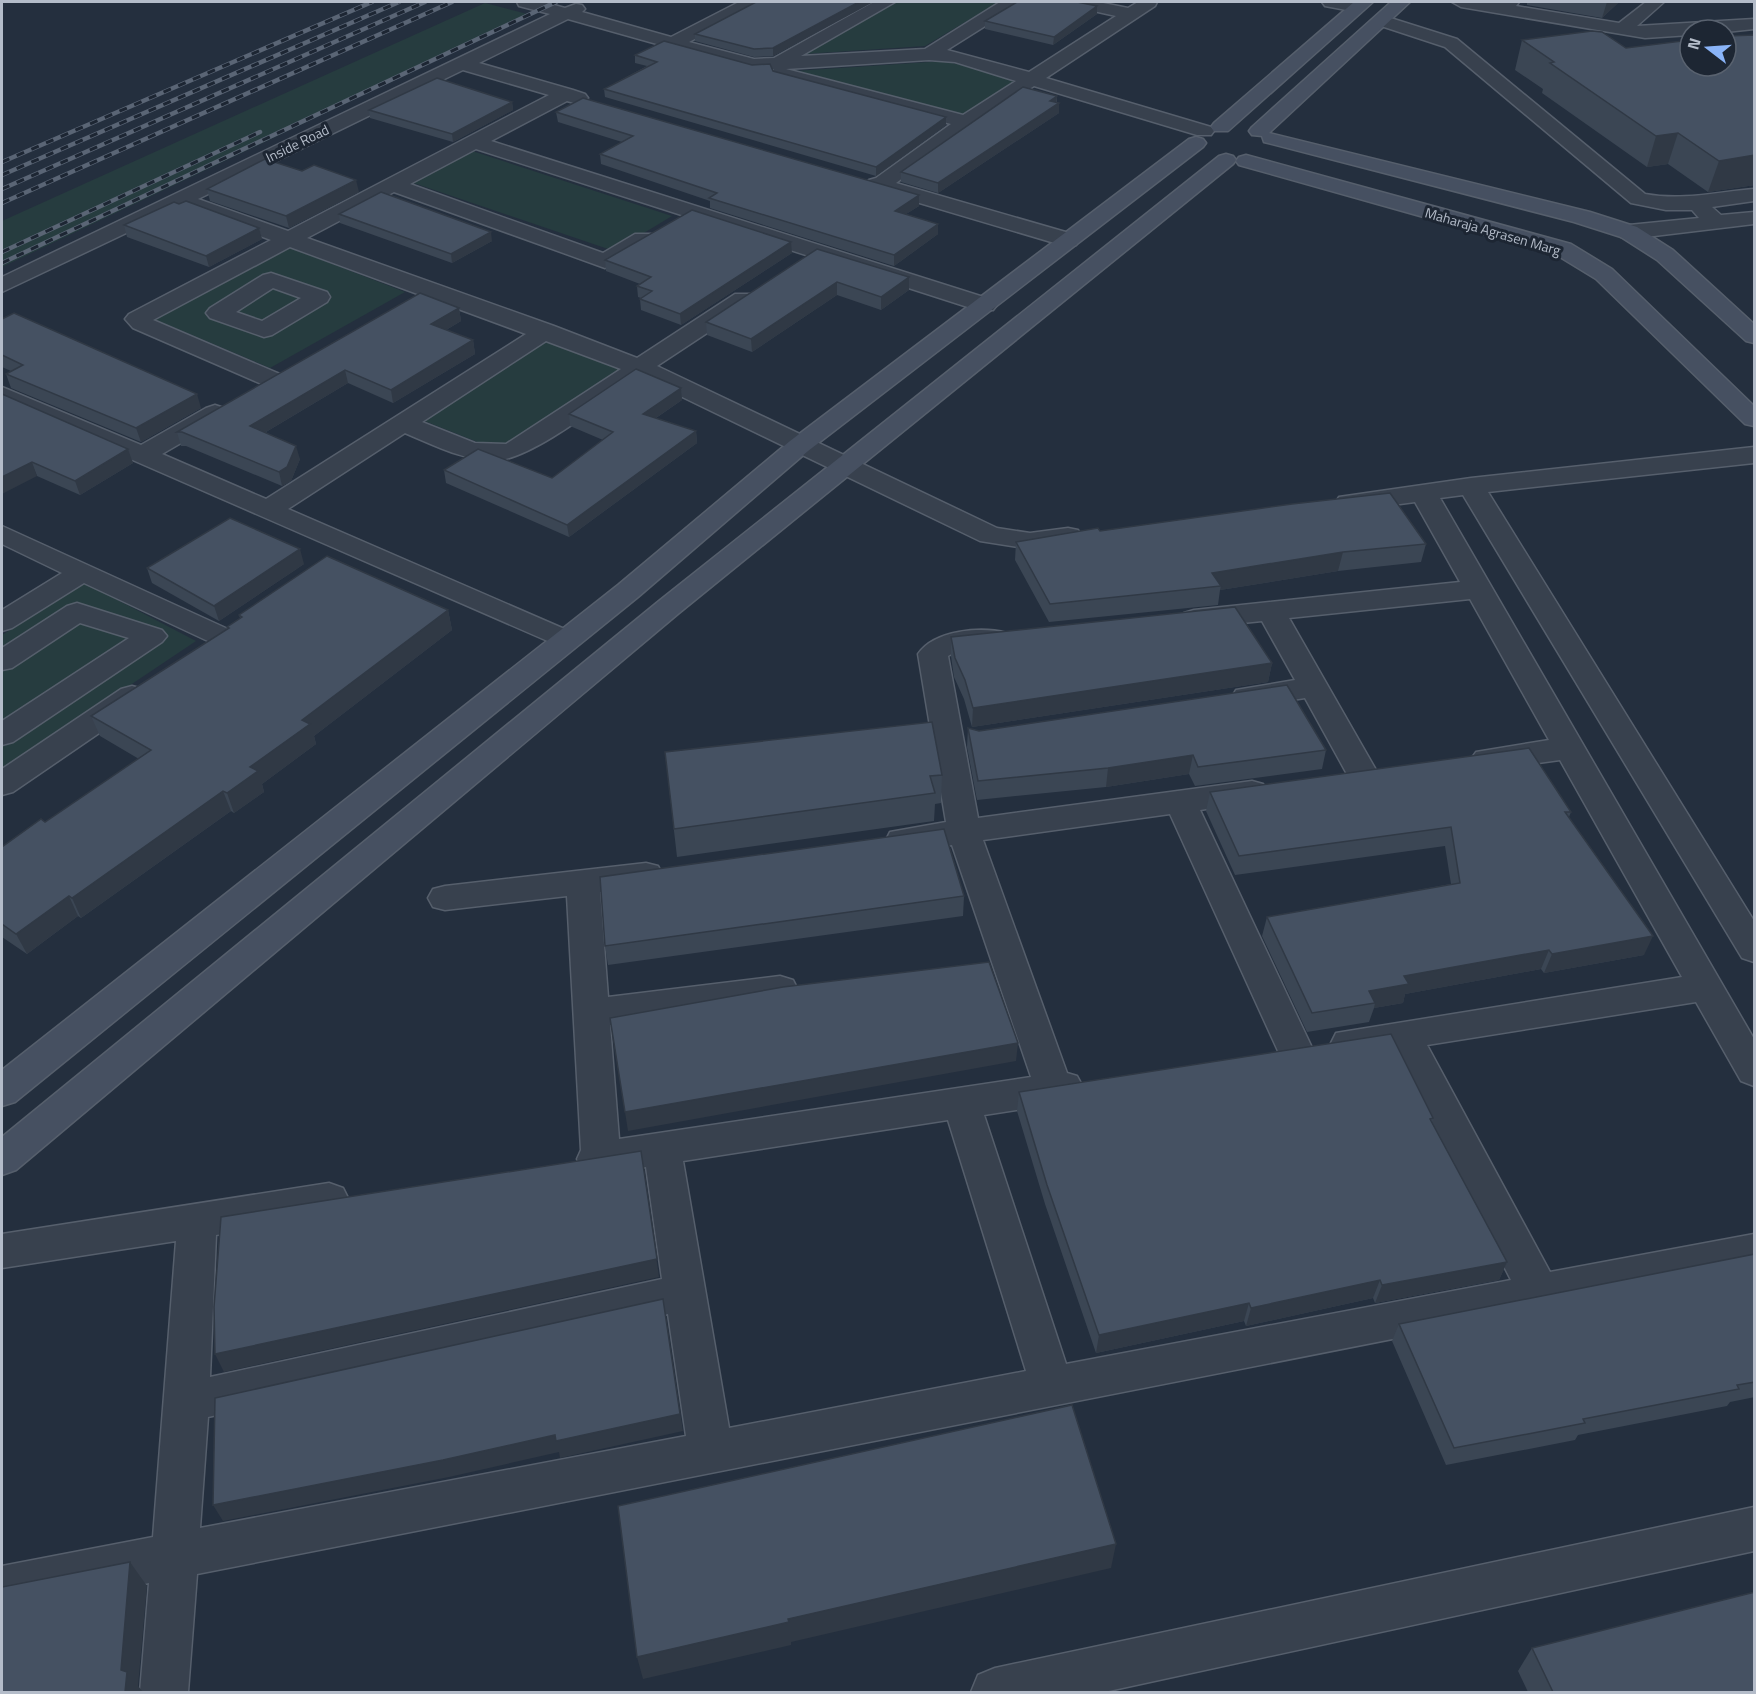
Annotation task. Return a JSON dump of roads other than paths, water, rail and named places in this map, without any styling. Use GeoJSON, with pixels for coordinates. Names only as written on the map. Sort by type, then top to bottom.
{"type":"FeatureCollection","features":[{"type":"Feature","properties":{"kind":"street"},"geometry":{"type":"LineString","coordinates":[[525,2],[966,122]]}},
{"type":"Feature","properties":{"kind":"street","name":"Inside Road"},"geometry":{"type":"LineString","coordinates":[[2,285],[593,2]]}},
{"type":"Feature","properties":{"kind":"street"},"geometry":{"type":"LineString","coordinates":[[673,43],[751,2]]}},
{"type":"Feature","properties":{"kind":"street"},"geometry":{"type":"LineString","coordinates":[[776,64],[886,2]]}},
{"type":"Feature","properties":{"kind":"street"},"geometry":{"type":"LineString","coordinates":[[929,54],[1011,2]]}},
{"type":"Feature","properties":{"kind":"street"},"geometry":{"type":"LineString","coordinates":[[1077,2],[1131,14]]}},
{"type":"Feature","properties":{"kind":"street"},"geometry":{"type":"LineString","coordinates":[[880,185],[966,122],[1149,2]]}},
{"type":"Feature","properties":{"kind":"street"},"geometry":{"type":"LineString","coordinates":[[1331,2],[1360,4]]}},
{"type":"Feature","properties":{"kind":"street"},"geometry":{"type":"LineString","coordinates":[[1265,135],[1401,2]]}},
{"type":"Feature","properties":{"kind":"street"},"geometry":{"type":"LineString","coordinates":[[1461,2],[1506,5],[1651,33],[1755,24]]}},
{"type":"Feature","properties":{"kind":"street"},"geometry":{"type":"LineString","coordinates":[[1623,29],[1656,2]]}},
{"type":"Feature","properties":{"kind":"street"},"geometry":{"type":"LineString","coordinates":[[2,1090],[628,591],[799,446],[1207,134],[1360,4]]}},
{"type":"Feature","properties":{"kind":"street"},"geometry":{"type":"LineString","coordinates":[[1381,20],[1451,43],[1638,199],[1666,204],[1701,204],[1712,199],[1755,195]]}},
{"type":"Feature","properties":{"kind":"street"},"geometry":{"type":"LineString","coordinates":[[753,65],[929,54],[957,57],[1032,78],[1207,134],[1265,135],[1582,217],[1629,232],[1665,255],[1755,336]]}},
{"type":"Feature","properties":{"kind":"street"},"geometry":{"type":"LineString","coordinates":[[462,64],[600,104]]}},
{"type":"Feature","properties":{"kind":"street"},"geometry":{"type":"LineString","coordinates":[[142,455],[282,374],[141,323],[137,319],[566,94]]}},
{"type":"Feature","properties":{"kind":"street","name":"Maharaja Agrasen Marg"},"geometry":{"type":"LineString","coordinates":[[1207,134],[1208,154],[1563,249],[1604,274],[1755,419]]}},
{"type":"Feature","properties":{"kind":"street"},"geometry":{"type":"LineString","coordinates":[[2,1159],[669,606],[844,464],[1236,160],[1268,155],[1273,151],[1275,145],[1265,135]]}},
{"type":"Feature","properties":{"kind":"street"},"geometry":{"type":"LineString","coordinates":[[474,142],[691,212],[805,257],[985,305]]}},
{"type":"Feature","properties":{"kind":"street"},"geometry":{"type":"LineString","coordinates":[[858,178],[1068,240]]}},
{"type":"Feature","properties":{"kind":"street"},"geometry":{"type":"LineString","coordinates":[[394,184],[605,261],[691,212]]}},
{"type":"Feature","properties":{"kind":"street"},"geometry":{"type":"LineString","coordinates":[[179,199],[546,331],[641,368],[799,446],[844,464],[990,535],[1030,541],[1088,534]]}},
{"type":"Feature","properties":{"kind":"street"},"geometry":{"type":"LineString","coordinates":[[1701,204],[1700,207],[1716,222]]}},
{"type":"Feature","properties":{"kind":"street"},"geometry":{"type":"LineString","coordinates":[[1629,232],[1755,218]]}},
{"type":"Feature","properties":{"kind":"street"},"geometry":{"type":"LineString","coordinates":[[404,423],[481,454],[498,455],[514,450],[641,368],[766,283]]}},
{"type":"Feature","properties":{"kind":"street"},"geometry":{"type":"LineString","coordinates":[[401,307],[430,290]]}},
{"type":"Feature","properties":{"kind":"street"},"geometry":{"type":"LineString","coordinates":[[268,510],[546,331]]}},
{"type":"Feature","properties":{"kind":"street"},"geometry":{"type":"LineString","coordinates":[[2,394],[566,640]]}},
{"type":"Feature","properties":{"kind":"street"},"geometry":{"type":"LineString","coordinates":[[1319,506],[1424,494],[1471,486],[1755,455]]}},
{"type":"Feature","properties":{"kind":"street"},"geometry":{"type":"LineString","coordinates":[[1471,486],[1755,949]]}},
{"type":"Feature","properties":{"kind":"street"},"geometry":{"type":"LineString","coordinates":[[1424,494],[1755,1071]]}},
{"type":"Feature","properties":{"kind":"street"},"geometry":{"type":"LineString","coordinates":[[2,534],[83,572],[230,630],[190,657]]}},
{"type":"Feature","properties":{"kind":"street"},"geometry":{"type":"LineString","coordinates":[[325,566],[353,547]]}},
{"type":"Feature","properties":{"kind":"street"},"geometry":{"type":"LineString","coordinates":[[2,622],[83,572]]}},
{"type":"Feature","properties":{"kind":"street"},"geometry":{"type":"LineString","coordinates":[[1167,622],[1479,589]]}},
{"type":"Feature","properties":{"kind":"street"},"geometry":{"type":"LineString","coordinates":[[628,591],[669,606]]}},
{"type":"Feature","properties":{"kind":"street"},"geometry":{"type":"LineString","coordinates":[[1271,611],[1364,777]]}},
{"type":"Feature","properties":{"kind":"street"},"geometry":{"type":"LineString","coordinates":[[2,661],[77,612],[152,636],[2,735]]}},
{"type":"Feature","properties":{"kind":"street"},"geometry":{"type":"LineString","coordinates":[[1029,636],[948,644],[938,647],[933,654],[964,831],[1054,1089]]}},
{"type":"Feature","properties":{"kind":"street"},"geometry":{"type":"LineString","coordinates":[[2,784],[150,683]]}},
{"type":"Feature","properties":{"kind":"street"},"geometry":{"type":"LineString","coordinates":[[1221,701],[1314,687]]}},
{"type":"Feature","properties":{"kind":"street"},"geometry":{"type":"LineString","coordinates":[[1454,764],[1569,748]]}},
{"type":"Feature","properties":{"kind":"street"},"geometry":{"type":"LineString","coordinates":[[1330,782],[1398,772]]}},
{"type":"Feature","properties":{"kind":"street"},"geometry":{"type":"LineString","coordinates":[[872,844],[1284,788]]}},
{"type":"Feature","properties":{"kind":"street"},"geometry":{"type":"LineString","coordinates":[[1180,802],[1279,1054],[1706,987]]}},
{"type":"Feature","properties":{"kind":"street"},"geometry":{"type":"LineString","coordinates":[[445,898],[583,884],[675,871]]}},
{"type":"Feature","properties":{"kind":"street"},"geometry":{"type":"LineString","coordinates":[[583,884],[591,1013],[584,1161],[1100,1082]]}},
{"type":"Feature","properties":{"kind":"street"},"geometry":{"type":"LineString","coordinates":[[976,967],[1011,963]]}},
{"type":"Feature","properties":{"kind":"street"},"geometry":{"type":"LineString","coordinates":[[591,1013],[813,986]]}},
{"type":"Feature","properties":{"kind":"street"},"geometry":{"type":"LineString","coordinates":[[1403,1035],[1540,1294]]}},
{"type":"Feature","properties":{"kind":"street"},"geometry":{"type":"LineString","coordinates":[[961,1103],[1053,1388]]}},
{"type":"Feature","properties":{"kind":"street"},"geometry":{"type":"LineString","coordinates":[[662,1149],[711,1454]]}},
{"type":"Feature","properties":{"kind":"street"},"geometry":{"type":"LineString","coordinates":[[2,1251],[359,1196]]}},
{"type":"Feature","properties":{"kind":"street"},"geometry":{"type":"LineString","coordinates":[[164,1692],[187,1402],[197,1220]]}},
{"type":"Feature","properties":{"kind":"street"},"geometry":{"type":"LineString","coordinates":[[2,1589],[1755,1251]]}},
{"type":"Feature","properties":{"kind":"street"},"geometry":{"type":"LineString","coordinates":[[187,1402],[685,1292]]}},
{"type":"Feature","properties":{"kind":"street"},"geometry":{"type":"LineString","coordinates":[[995,1692],[1755,1529]]}},
{"type":"Feature","properties":{"kind":"railway"},"geometry":{"type":"LineString","coordinates":[[2,162],[372,2]]}},
{"type":"Feature","properties":{"kind":"railway"},"geometry":{"type":"LineString","coordinates":[[2,175],[399,2]]}},
{"type":"Feature","properties":{"kind":"railway"},"geometry":{"type":"LineString","coordinates":[[2,189],[425,2]]}},
{"type":"Feature","properties":{"kind":"railway"},"geometry":{"type":"LineString","coordinates":[[2,203],[452,2]]}},
{"type":"Feature","properties":{"kind":"railway"},"geometry":{"type":"LineString","coordinates":[[2,263],[556,2]]}},
{"type":"Feature","properties":{"kind":"railway"},"geometry":{"type":"LineString","coordinates":[[2,252],[260,132]]}}]}
